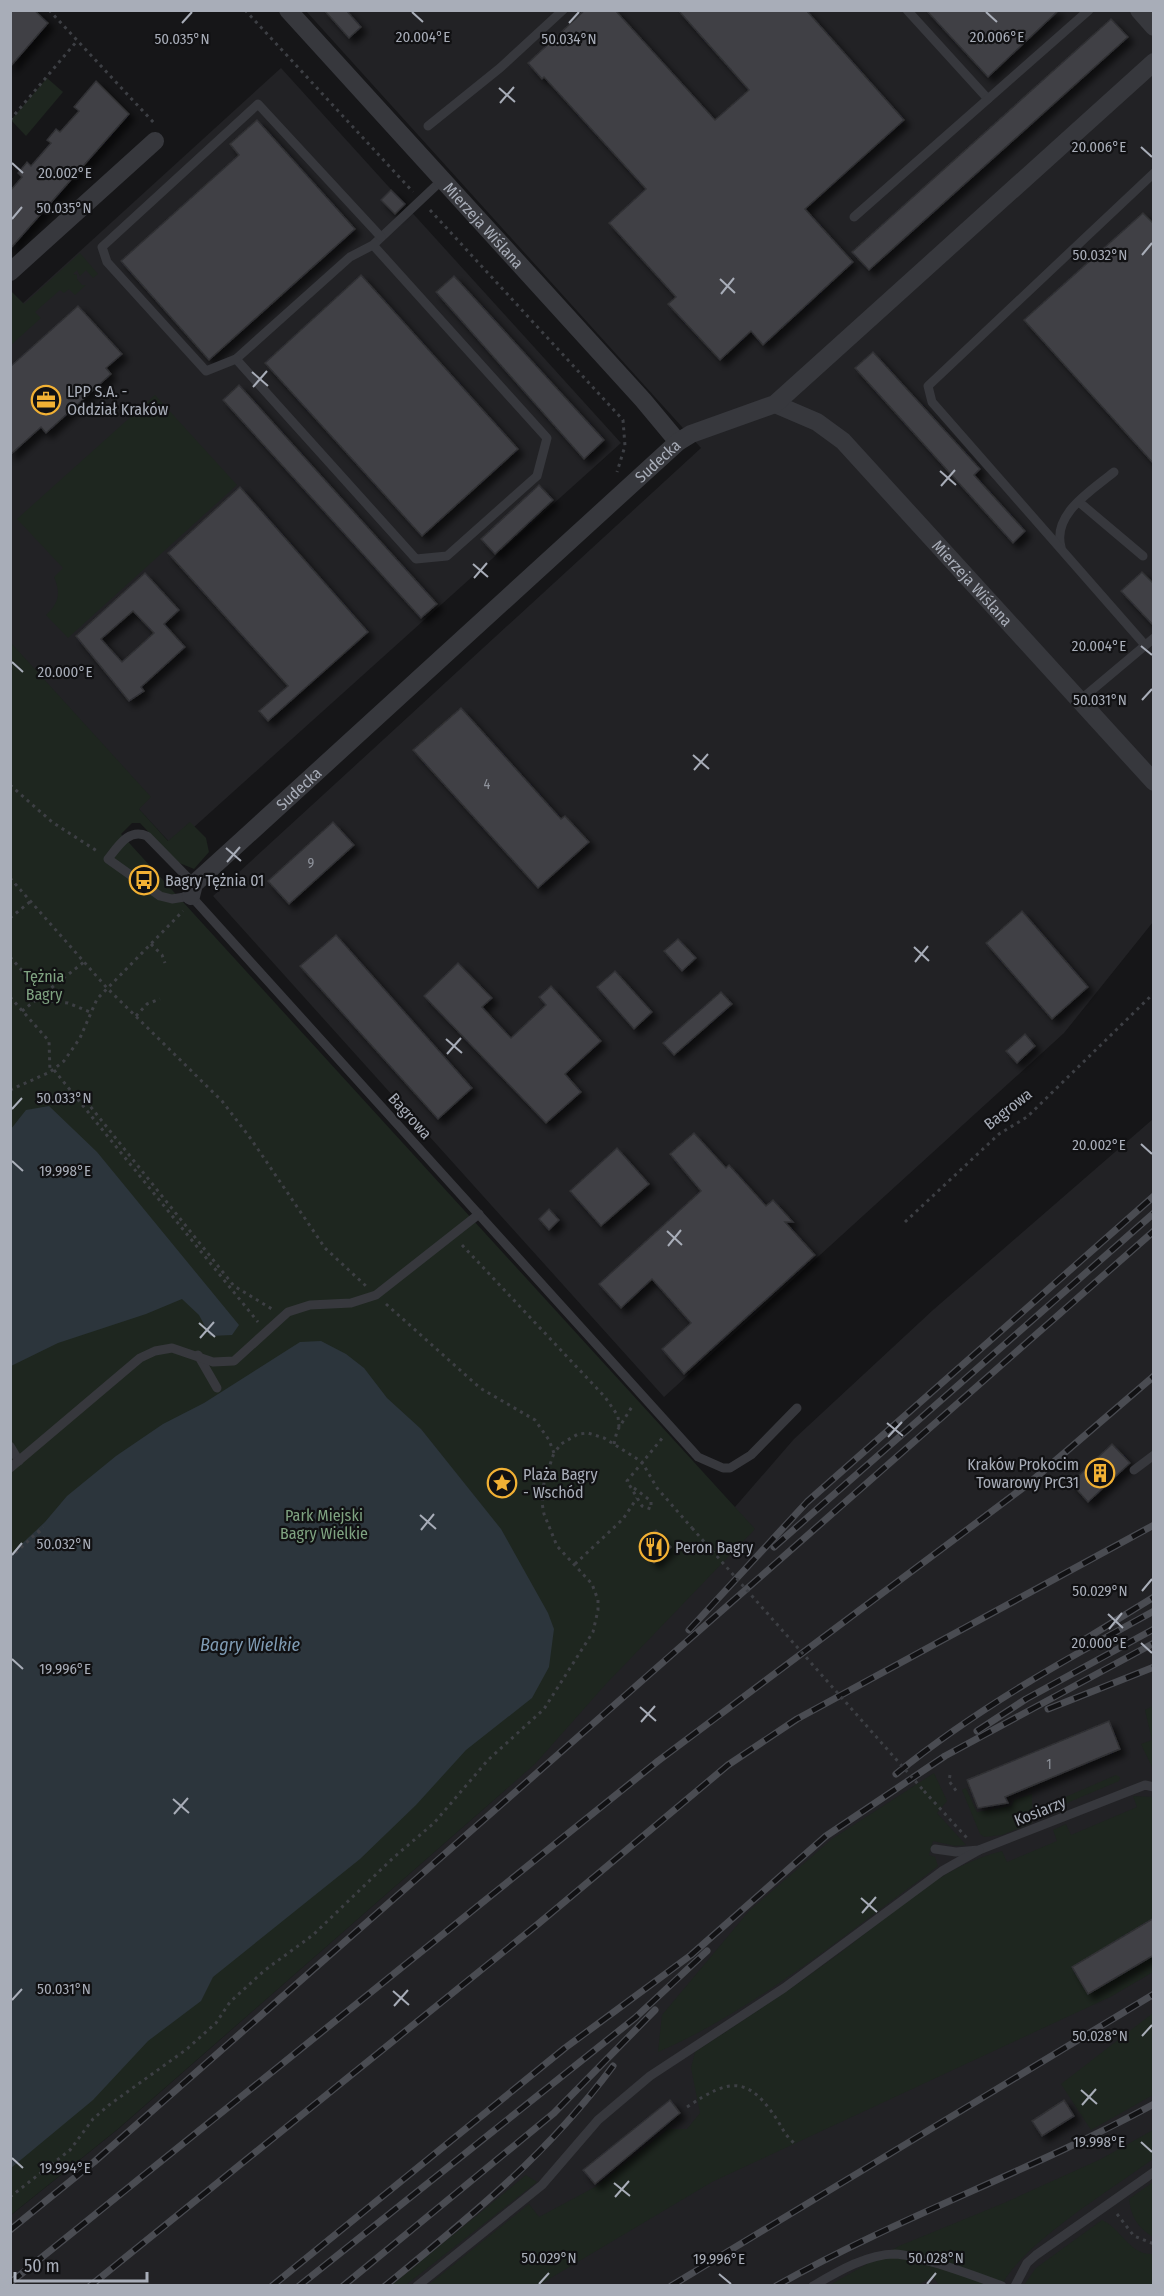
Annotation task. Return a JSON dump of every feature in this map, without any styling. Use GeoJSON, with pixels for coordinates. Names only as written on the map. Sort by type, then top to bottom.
{"type":"FeatureCollection","features":[{"type":"Feature","properties":{"kind":"street","name":"Mierzeja Wiślana"},"geometry":{"type":"LineString","coordinates":[[288,10],[643,400],[678,442]]}},
{"type":"Feature","properties":{"kind":"street"},"geometry":{"type":"LineString","coordinates":[[1139,10],[1154,27]]}},
{"type":"Feature","properties":{"kind":"street","name":"Sudecka"},"geometry":{"type":"LineString","coordinates":[[192,890],[678,442],[691,434],[775,405],[1154,62]]}},
{"type":"Feature","properties":{"kind":"street"},"geometry":{"type":"LineString","coordinates":[[10,272],[158,135]]}},
{"type":"Feature","properties":{"kind":"street","name":"Mierzeja Wiślana"},"geometry":{"type":"LineString","coordinates":[[775,405],[816,422],[843,441],[1154,782]]}},
{"type":"Feature","properties":{"kind":"lane"},"geometry":{"type":"LineString","coordinates":[[428,126],[500,68],[563,10]]}},
{"type":"Feature","properties":{"kind":"lane"},"geometry":{"type":"LineString","coordinates":[[907,10],[988,99]]}},
{"type":"Feature","properties":{"kind":"lane"},"geometry":{"type":"LineString","coordinates":[[854,217],[1089,10]]}},
{"type":"Feature","properties":{"kind":"lane"},"geometry":{"type":"LineString","coordinates":[[381,237],[258,104],[102,247],[106,262],[206,371],[236,359],[350,257],[373,245],[442,180]]}},
{"type":"Feature","properties":{"kind":"lane"},"geometry":{"type":"LineString","coordinates":[[1145,645],[932,402],[927,386],[1154,173]]}},
{"type":"Feature","properties":{"kind":"lane"},"geometry":{"type":"LineString","coordinates":[[1146,180],[1154,189]]}},
{"type":"Feature","properties":{"kind":"lane"},"geometry":{"type":"LineString","coordinates":[[236,359],[416,559],[447,556],[537,476],[547,438],[373,245]]}},
{"type":"Feature","properties":{"kind":"lane"},"geometry":{"type":"LineString","coordinates":[[1061,549],[1058,536],[1060,527],[1079,502],[1114,472]]}},
{"type":"Feature","properties":{"kind":"lane"},"geometry":{"type":"LineString","coordinates":[[1079,502],[1143,556]]}},
{"type":"Feature","properties":{"kind":"lane"},"geometry":{"type":"LineString","coordinates":[[1079,701],[1154,638]]}},
{"type":"Feature","properties":{"kind":"lane","name":"Bagrowa"},"geometry":{"type":"LineString","coordinates":[[108,859],[131,834],[140,832],[147,836],[192,890],[479,1214],[640,1390],[672,1426],[684,1444],[698,1456],[723,1468],[730,1468],[751,1455],[797,1408]]}},
{"type":"Feature","properties":{"kind":"lane"},"geometry":{"type":"LineString","coordinates":[[108,859],[160,896],[172,899],[192,890]]}},
{"type":"Feature","properties":{"kind":"lane"},"geometry":{"type":"LineString","coordinates":[[10,1468],[140,1358],[155,1351],[172,1348],[213,1362],[234,1361],[288,1312],[310,1305],[351,1303],[376,1295],[479,1214]]}},
{"type":"Feature","properties":{"kind":"lane"},"geometry":{"type":"LineString","coordinates":[[198,1355],[217,1388]]}},
{"type":"Feature","properties":{"kind":"lane"},"geometry":{"type":"LineString","coordinates":[[10,1446],[19,1461]]}},
{"type":"Feature","properties":{"kind":"lane"},"geometry":{"type":"LineString","coordinates":[[1134,1470],[1154,1455]]}},
{"type":"Feature","properties":{"kind":"lane","name":"Kosiarzy"},"geometry":{"type":"LineString","coordinates":[[935,1849],[956,1852],[979,1850],[1145,1785],[1154,1786]]}},
{"type":"Feature","properties":{"kind":"lane"},"geometry":{"type":"LineString","coordinates":[[417,2286],[542,2186],[560,2167],[572,2148],[625,2096],[679,2055],[784,1988],[942,1871],[979,1850]]}},
{"type":"Feature","properties":{"kind":"lane"},"geometry":{"type":"LineString","coordinates":[[1015,2286],[1027,2264],[1036,2255],[1154,2172]]}},
{"type":"Feature","properties":{"kind":"lane"},"geometry":{"type":"LineString","coordinates":[[813,2286],[839,2270],[876,2257],[896,2254],[1002,2286]]}},
{"type":"Feature","properties":{"kind":"path"},"geometry":{"type":"LineString","coordinates":[[49,10],[158,135]]}},
{"type":"Feature","properties":{"kind":"path"},"geometry":{"type":"LineString","coordinates":[[245,10],[623,420],[625,446],[616,476]]}},
{"type":"Feature","properties":{"kind":"path"},"geometry":{"type":"LineString","coordinates":[[10,120],[78,41]]}},
{"type":"Feature","properties":{"kind":"path"},"geometry":{"type":"LineString","coordinates":[[10,785],[52,822],[108,859]]}},
{"type":"Feature","properties":{"kind":"path"},"geometry":{"type":"LineString","coordinates":[[10,878],[107,988],[236,1117],[325,1248],[485,1392],[535,1420],[549,1440],[554,1453]]}},
{"type":"Feature","properties":{"kind":"path"},"geometry":{"type":"LineString","coordinates":[[10,1090],[52,1071],[72,1051],[90,1012],[107,988],[187,907],[192,890]]}},
{"type":"Feature","properties":{"kind":"path"},"geometry":{"type":"LineString","coordinates":[[10,918],[31,901]]}},
{"type":"Feature","properties":{"kind":"path"},"geometry":{"type":"LineString","coordinates":[[151,944],[162,955],[165,963]]}},
{"type":"Feature","properties":{"kind":"path"},"geometry":{"type":"LineString","coordinates":[[10,957],[51,1002],[68,1003],[90,1012]]}},
{"type":"Feature","properties":{"kind":"path"},"geometry":{"type":"LineString","coordinates":[[22,1011],[84,962]]}},
{"type":"Feature","properties":{"kind":"path","name":"Bagrowa"},"geometry":{"type":"LineString","coordinates":[[905,1222],[999,1134],[1027,1117],[1154,993]]}},
{"type":"Feature","properties":{"kind":"path"},"geometry":{"type":"LineString","coordinates":[[10,997],[49,1041],[52,1071],[72,1092],[266,1331]]}},
{"type":"Feature","properties":{"kind":"path"},"geometry":{"type":"LineString","coordinates":[[136,1016],[147,1004],[160,999]]}},
{"type":"Feature","properties":{"kind":"path"},"geometry":{"type":"LineString","coordinates":[[72,1092],[82,1096],[234,1286],[268,1308],[288,1312]]}},
{"type":"Feature","properties":{"kind":"path"},"geometry":{"type":"LineString","coordinates":[[453,1234],[605,1397],[618,1416],[619,1427]]}},
{"type":"Feature","properties":{"kind":"path"},"geometry":{"type":"LineString","coordinates":[[614,1444],[619,1427],[640,1390]]}},
{"type":"Feature","properties":{"kind":"path"},"geometry":{"type":"LineString","coordinates":[[633,1488],[642,1506],[651,1509],[651,1501],[627,1481],[672,1426]]}},
{"type":"Feature","properties":{"kind":"path"},"geometry":{"type":"LineString","coordinates":[[10,2197],[70,2150],[93,2119],[109,2104],[187,2049],[216,2023],[230,2002],[265,1970],[313,1935],[393,1858],[434,1823],[488,1760],[537,1718],[593,1632],[598,1610],[596,1592],[587,1576],[557,1546],[542,1503],[544,1482],[554,1453],[561,1444],[578,1434],[597,1434],[642,1462],[657,1488],[954,1824]]}},
{"type":"Feature","properties":{"kind":"path"},"geometry":{"type":"LineString","coordinates":[[575,1564],[623,1519],[637,1498]]}},
{"type":"Feature","properties":{"kind":"path"},"geometry":{"type":"LineString","coordinates":[[10,1558],[43,1527]]}},
{"type":"Feature","properties":{"kind":"path"},"geometry":{"type":"LineString","coordinates":[[38,1532],[56,1551]]}},
{"type":"Feature","properties":{"kind":"path"},"geometry":{"type":"LineString","coordinates":[[950,1775],[949,1781],[957,1792]]}},
{"type":"Feature","properties":{"kind":"path"},"geometry":{"type":"LineString","coordinates":[[687,2107],[714,2088],[736,2085],[754,2091],[785,2135],[794,2143]]}},
{"type":"Feature","properties":{"kind":"path"},"geometry":{"type":"LineString","coordinates":[[1110,2202],[1134,2236],[1154,2244]]}},
{"type":"Feature","properties":{"kind":"shaded area"},"geometry":{"type":"Polygon","coordinates":[[[306,11],[1153,11],[1153,922],[1064,1033],[664,1397],[213,896],[701,448],[306,11]]]}},
{"type":"Feature","properties":{"kind":"shaded area"},"geometry":{"type":"Polygon","coordinates":[[[281,68],[621,443],[173,846],[11,671],[11,314],[281,68]]]}},
{"type":"Feature","properties":{"kind":"shaded area"},"geometry":{"type":"Polygon","coordinates":[[[1153,1119],[1153,2285],[11,2286],[11,2215],[118,2129],[505,1790],[556,1735],[709,1537],[794,1439],[933,1310],[1153,1119]]]}},
{"type":"Feature","properties":{"kind":"green space"},"geometry":{"type":"Polygon","coordinates":[[[47,78],[63,92],[26,136],[11,120],[47,78]]]}},
{"type":"Feature","properties":{"kind":"green space"},"geometry":{"type":"Polygon","coordinates":[[[80,253],[98,274],[93,278],[86,270],[80,276],[77,270],[73,274],[77,275],[82,285],[86,285],[75,295],[69,289],[64,293],[60,290],[35,312],[41,318],[11,345],[11,291],[24,304],[80,253]]]}},
{"type":"Feature","properties":{"kind":"green space"},"geometry":{"type":"Polygon","coordinates":[[[155,395],[237,485],[68,638],[46,615],[54,606],[57,598],[58,588],[54,577],[63,568],[17,519],[155,395]]]}},
{"type":"Feature","properties":{"kind":"green space","name":"Park Miejski Bagry Wielkie"},"geometry":{"type":"Polygon","coordinates":[[[11,643],[151,797],[139,809],[168,841],[190,822],[206,838],[209,852],[194,869],[177,862],[140,823],[132,823],[121,834],[755,1529],[606,1684],[535,1764],[118,2129],[11,2215],[11,643]]]}},
{"type":"Feature","properties":{"kind":"green space"},"geometry":{"type":"Polygon","coordinates":[[[1154,1706],[1153,1769],[1141,1744],[1152,1740],[1145,1710],[1154,1706]]]}},
{"type":"Feature","properties":{"kind":"green space"},"geometry":{"type":"Polygon","coordinates":[[[934,1773],[947,1801],[937,1813],[966,1845],[955,1846],[933,1841],[929,1855],[935,1857],[938,1866],[925,1876],[763,1994],[694,2035],[658,2052],[662,2015],[749,1911],[832,1839],[934,1773]]]}},
{"type":"Feature","properties":{"kind":"green space"},"geometry":{"type":"Polygon","coordinates":[[[1116,1775],[1120,1777],[1119,1781],[1055,1808],[1053,1806],[1054,1802],[1116,1775]]]}},
{"type":"Feature","properties":{"kind":"green space"},"geometry":{"type":"Polygon","coordinates":[[[966,1788],[977,1812],[1011,1806],[1014,1800],[1032,1794],[1032,1823],[1002,1835],[984,1837],[980,1834],[962,1790],[966,1788]]]}},
{"type":"Feature","properties":{"kind":"green space"},"geometry":{"type":"Polygon","coordinates":[[[1133,1796],[1153,1797],[1153,1972],[1110,1997],[712,2182],[539,2285],[427,2286],[529,2204],[539,2217],[595,2187],[668,2129],[687,2129],[700,2113],[691,2068],[695,2052],[822,1966],[916,1894],[979,1858],[1002,1851],[1007,1862],[1057,1841],[1053,1830],[1066,1824],[1071,1835],[1137,1807],[1133,1796]]]}},
{"type":"Feature","properties":{"kind":"green space"},"geometry":{"type":"Polygon","coordinates":[[[1153,2013],[1153,2095],[1091,2130],[1061,2084],[1153,2013]]]}},
{"type":"Feature","properties":{"kind":"green space"},"geometry":{"type":"Polygon","coordinates":[[[1153,2130],[1153,2159],[1048,2235],[1013,2269],[1002,2285],[939,2285],[933,2277],[918,2285],[828,2286],[899,2246],[1004,2203],[1101,2159],[1153,2130]]]}},
{"type":"Feature","properties":{"kind":"green space"},"geometry":{"type":"Polygon","coordinates":[[[526,2175],[537,2182],[406,2285],[392,2285],[526,2175]]]}},
{"type":"Feature","properties":{"kind":"green space"},"geometry":{"type":"Polygon","coordinates":[[[1153,2182],[1153,2237],[1136,2221],[1129,2199],[1153,2182]]]}},
{"type":"Feature","properties":{"kind":"green space"},"geometry":{"type":"Polygon","coordinates":[[[1102,2220],[1138,2251],[1153,2254],[1153,2285],[1024,2285],[1036,2268],[1102,2220]]]}},
{"type":"Feature","properties":{"kind":"water"},"geometry":{"type":"Polygon","coordinates":[[[49,1106],[97,1152],[239,1325],[232,1335],[210,1336],[199,1315],[182,1299],[146,1314],[58,1343],[11,1366],[11,1129],[26,1110],[49,1106]]]}},
{"type":"Feature","properties":{"kind":"water","name":"Bagry Wielkie"},"geometry":{"type":"Polygon","coordinates":[[[321,1341],[346,1354],[364,1368],[387,1398],[421,1429],[501,1529],[548,1613],[554,1629],[549,1667],[532,1698],[466,1750],[416,1805],[360,1859],[213,1977],[201,2001],[148,2041],[93,2100],[11,2168],[11,1554],[45,1522],[67,1496],[116,1456],[163,1424],[204,1403],[300,1342],[321,1341]]]}},
{"type":"Feature","properties":{"kind":"building"},"geometry":{"type":"Polygon","coordinates":[[[10,10],[34,10],[48,23],[10,67],[10,10]]]}},
{"type":"Feature","properties":{"kind":"building"},"geometry":{"type":"Polygon","coordinates":[[[324,10],[346,10],[361,27],[349,38],[324,10]]]}},
{"type":"Feature","properties":{"kind":"building"},"geometry":{"type":"Polygon","coordinates":[[[585,10],[615,10],[715,120],[749,90],[678,10],[806,10],[904,120],[805,209],[853,262],[763,345],[751,331],[720,360],[668,304],[676,297],[609,223],[646,189],[544,77],[542,79],[528,63],[585,10]]]}},
{"type":"Feature","properties":{"kind":"building"},"geometry":{"type":"Polygon","coordinates":[[[926,10],[1059,10],[988,77],[926,10]]]}},
{"type":"Feature","properties":{"kind":"building"},"geometry":{"type":"Polygon","coordinates":[[[1111,19],[1128,37],[869,270],[852,252],[1111,19]]]}},
{"type":"Feature","properties":{"kind":"building"},"geometry":{"type":"Polygon","coordinates":[[[96,81],[129,114],[10,249],[10,191],[22,177],[18,173],[27,162],[31,166],[51,143],[47,140],[56,129],[60,132],[79,111],[74,107],[96,81]]]}},
{"type":"Feature","properties":{"kind":"building"},"geometry":{"type":"Polygon","coordinates":[[[257,120],[355,229],[209,360],[121,261],[239,155],[230,144],[257,120]]]}},
{"type":"Feature","properties":{"kind":"building"},"geometry":{"type":"Polygon","coordinates":[[[391,190],[405,204],[395,214],[381,200],[391,190]]]}},
{"type":"Feature","properties":{"kind":"building"},"geometry":{"type":"Polygon","coordinates":[[[1143,213],[1154,224],[1154,464],[1024,320],[1143,213]]]}},
{"type":"Feature","properties":{"kind":"building"},"geometry":{"type":"Polygon","coordinates":[[[361,275],[518,449],[422,536],[265,363],[361,275]]]}},
{"type":"Feature","properties":{"kind":"building"},"geometry":{"type":"Polygon","coordinates":[[[454,276],[604,440],[584,459],[436,292],[454,276]]]}},
{"type":"Feature","properties":{"kind":"building","name":"LPP S.A. - Oddział Kraków"},"geometry":{"type":"Polygon","coordinates":[[[78,306],[122,354],[106,368],[111,374],[46,433],[41,427],[10,455],[10,367],[78,306]]]}},
{"type":"Feature","properties":{"kind":"building"},"geometry":{"type":"Polygon","coordinates":[[[873,352],[980,469],[974,475],[1025,531],[1013,543],[855,368],[873,352]]]}},
{"type":"Feature","properties":{"kind":"building"},"geometry":{"type":"Polygon","coordinates":[[[239,385],[437,604],[421,618],[223,400],[239,385]]]}},
{"type":"Feature","properties":{"kind":"building"},"geometry":{"type":"Polygon","coordinates":[[[539,485],[553,500],[495,554],[481,539],[539,485]]]}},
{"type":"Feature","properties":{"kind":"building"},"geometry":{"type":"Polygon","coordinates":[[[240,487],[368,632],[268,721],[259,711],[288,686],[168,553],[240,487]]]}},
{"type":"Feature","properties":{"kind":"building"},"geometry":{"type":"Polygon","coordinates":[[[1142,572],[1154,584],[1154,626],[1121,591],[1142,572]]]}},
{"type":"Feature","properties":{"kind":"building"},"geometry":{"type":"Polygon","coordinates":[[[145,573],[179,610],[164,624],[185,647],[141,687],[144,691],[129,701],[76,636],[145,573]],[[133,611],[101,639],[122,662],[154,633],[133,611]]]}},
{"type":"Feature","properties":{"kind":"building"},"geometry":{"type":"Polygon","coordinates":[[[461,708],[561,819],[565,816],[589,842],[538,888],[413,750],[461,708]]]}},
{"type":"Feature","properties":{"kind":"building"},"geometry":{"type":"Polygon","coordinates":[[[333,822],[354,845],[289,904],[268,881],[333,822]]]}},
{"type":"Feature","properties":{"kind":"building"},"geometry":{"type":"Polygon","coordinates":[[[1022,911],[1088,987],[1052,1019],[986,943],[1022,911]]]}},
{"type":"Feature","properties":{"kind":"building"},"geometry":{"type":"Polygon","coordinates":[[[336,935],[472,1088],[438,1119],[300,966],[336,935]]]}},
{"type":"Feature","properties":{"kind":"building"},"geometry":{"type":"Polygon","coordinates":[[[678,939],[696,958],[682,971],[664,951],[678,939]]]}},
{"type":"Feature","properties":{"kind":"building"},"geometry":{"type":"Polygon","coordinates":[[[458,963],[492,998],[482,1007],[511,1038],[546,1005],[539,997],[551,986],[601,1041],[565,1074],[581,1092],[546,1123],[424,996],[458,963]]]}},
{"type":"Feature","properties":{"kind":"building"},"geometry":{"type":"Polygon","coordinates":[[[615,971],[652,1012],[634,1029],[597,987],[615,971]]]}},
{"type":"Feature","properties":{"kind":"building"},"geometry":{"type":"Polygon","coordinates":[[[721,992],[732,1004],[674,1055],[663,1043],[721,992]]]}},
{"type":"Feature","properties":{"kind":"building"},"geometry":{"type":"Polygon","coordinates":[[[1025,1034],[1035,1046],[1017,1063],[1006,1051],[1025,1034]]]}},
{"type":"Feature","properties":{"kind":"building"},"geometry":{"type":"Polygon","coordinates":[[[694,1133],[726,1168],[729,1165],[766,1206],[773,1200],[793,1222],[785,1222],[815,1255],[684,1374],[662,1349],[691,1323],[652,1279],[621,1308],[599,1284],[701,1191],[670,1154],[694,1133]]]}},
{"type":"Feature","properties":{"kind":"building"},"geometry":{"type":"Polygon","coordinates":[[[617,1148],[649,1184],[601,1226],[570,1191],[617,1148]]]}},
{"type":"Feature","properties":{"kind":"building"},"geometry":{"type":"Polygon","coordinates":[[[549,1209],[559,1220],[549,1230],[539,1219],[549,1209]]]}},
{"type":"Feature","properties":{"kind":"building","name":"Kraków Prokocim Towarowy PrC31"},"geometry":{"type":"Polygon","coordinates":[[[1112,1444],[1130,1463],[1088,1502],[1071,1483],[1112,1444]]]}},
{"type":"Feature","properties":{"kind":"building","name":"Peron Bagry"},"geometry":{"type":"Polygon","coordinates":[[[656,1530],[671,1547],[654,1563],[639,1546],[656,1530]]]}},
{"type":"Feature","properties":{"kind":"building"},"geometry":{"type":"Polygon","coordinates":[[[1109,1721],[1120,1749],[1005,1797],[1008,1803],[978,1808],[967,1780],[1109,1721]]]}},
{"type":"Feature","properties":{"kind":"building"},"geometry":{"type":"Polygon","coordinates":[[[1154,1918],[1154,1955],[1088,1994],[1072,1967],[1154,1918]]]}},
{"type":"Feature","properties":{"kind":"building"},"geometry":{"type":"Polygon","coordinates":[[[670,2100],[680,2113],[595,2184],[583,2170],[670,2100]]]}},
{"type":"Feature","properties":{"kind":"building"},"geometry":{"type":"Polygon","coordinates":[[[1064,2100],[1074,2116],[1042,2136],[1032,2121],[1064,2100]]]}},
{"type":"Feature","properties":{"kind":"railway"},"geometry":{"type":"LineString","coordinates":[[689,1630],[807,1502],[1154,1196]]}},
{"type":"Feature","properties":{"kind":"railway"},"geometry":{"type":"LineString","coordinates":[[774,1547],[1154,1213]]}},
{"type":"Feature","properties":{"kind":"railway"},"geometry":{"type":"LineString","coordinates":[[10,2230],[94,2162],[1154,1231]]}},
{"type":"Feature","properties":{"kind":"railway"},"geometry":{"type":"LineString","coordinates":[[10,2283],[658,1761],[1027,1485],[1154,1376]]}},
{"type":"Feature","properties":{"kind":"railway"},"geometry":{"type":"LineString","coordinates":[[90,2286],[538,1924],[728,1765],[797,1719],[1154,1525]]}},
{"type":"Feature","properties":{"kind":"railway"},"geometry":{"type":"LineString","coordinates":[[1079,1643],[1154,1597]]}},
{"type":"Feature","properties":{"kind":"railway"},"geometry":{"type":"LineString","coordinates":[[896,1774],[926,1750],[989,1707],[1054,1667],[1154,1611]]}},
{"type":"Feature","properties":{"kind":"railway"},"geometry":{"type":"LineString","coordinates":[[977,1731],[1026,1699],[1154,1629]]}},
{"type":"Feature","properties":{"kind":"railway"},"geometry":{"type":"LineString","coordinates":[[272,2286],[565,2048],[691,1955],[826,1836],[945,1756],[1154,1643]]}},
{"type":"Feature","properties":{"kind":"railway"},"geometry":{"type":"LineString","coordinates":[[1048,1709],[1154,1667]]}},
{"type":"Feature","properties":{"kind":"railway"},"geometry":{"type":"LineString","coordinates":[[299,2286],[635,2018],[707,1951]]}},
{"type":"Feature","properties":{"kind":"railway"},"geometry":{"type":"LineString","coordinates":[[671,2286],[1154,1994]]}},
{"type":"Feature","properties":{"kind":"railway"},"geometry":{"type":"LineString","coordinates":[[343,2286],[554,2113],[655,2010]]}},
{"type":"Feature","properties":{"kind":"railway"},"geometry":{"type":"LineString","coordinates":[[385,2286],[448,2235],[535,2156],[562,2128],[613,2066]]}},
{"type":"Feature","properties":{"kind":"railway"},"geometry":{"type":"LineString","coordinates":[[776,2286],[869,2238],[1060,2151],[1154,2104]]}},
{"type":"Feature","properties":{"kind":"place","name":"LPP S.A. - Oddział Kraków"},"geometry":{"type":"Point","coordinates":[46,400]}},
{"type":"Feature","properties":{"kind":"place","name":"Bagry Tężnia 01"},"geometry":{"type":"Point","coordinates":[144,880]}},
{"type":"Feature","properties":{"kind":"place","name":"Kraków Prokocim Towarowy PrC31"},"geometry":{"type":"Point","coordinates":[1100,1473]}},
{"type":"Feature","properties":{"kind":"place","name":"Plaża Bagry - Wschód"},"geometry":{"type":"Point","coordinates":[502,1483]}},
{"type":"Feature","properties":{"kind":"place","name":"Peron Bagry"},"geometry":{"type":"Point","coordinates":[654,1547]}},
{"type":"Feature","properties":{"kind":"park label","name":"Tężnia Bagry"},"geometry":{"type":"Point","coordinates":[44,985]}}]}
